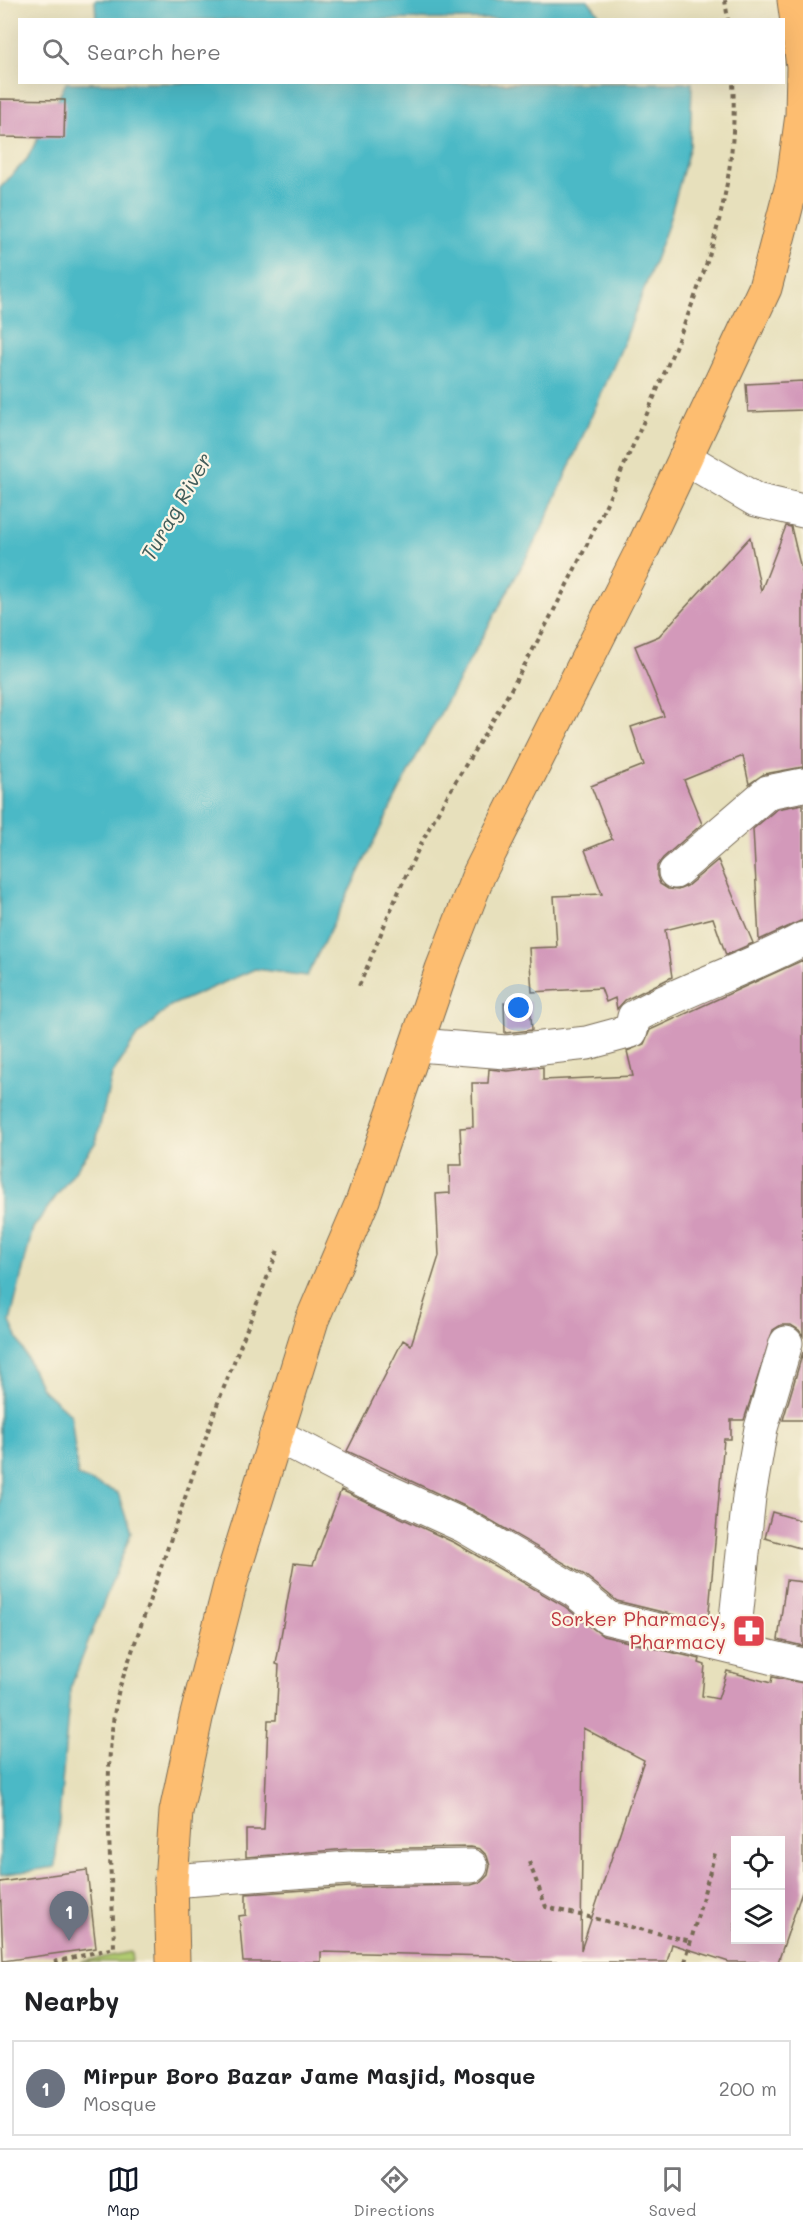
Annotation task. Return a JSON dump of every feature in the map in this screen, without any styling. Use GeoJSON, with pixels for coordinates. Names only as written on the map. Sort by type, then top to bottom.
{"type":"FeatureCollection","features":[{"type":"Feature","properties":{"kind":"highway"},"geometry":{"type":"LineString","coordinates":[[173,1962],[171,1881],[176,1812],[196,1718],[231,1581],[312,1320],[363,1200],[418,1045],[442,969],[479,874],[602,631],[765,288],[798,181],[803,66],[794,0]]}},
{"type":"Feature","properties":{"kind":"street"},"geometry":{"type":"LineString","coordinates":[[685,458],[756,500],[803,511]]}},
{"type":"Feature","properties":{"kind":"street"},"geometry":{"type":"LineString","coordinates":[[675,872],[768,792],[803,785]]}},
{"type":"Feature","properties":{"kind":"street"},"geometry":{"type":"LineString","coordinates":[[418,1045],[506,1052],[587,1043],[631,1031],[634,1017],[663,1001],[777,953],[803,939]]}},
{"type":"Feature","properties":{"kind":"street"},"geometry":{"type":"LineString","coordinates":[[733,1647],[749,1497],[761,1428],[786,1343]]}},
{"type":"Feature","properties":{"kind":"street"},"geometry":{"type":"LineString","coordinates":[[276,1435],[367,1482],[464,1526],[575,1591],[608,1617],[803,1665]]}},
{"type":"Feature","properties":{"kind":"street"},"geometry":{"type":"LineString","coordinates":[[171,1881],[349,1868],[471,1866]]}},
{"type":"Feature","properties":{"kind":"path"},"geometry":{"type":"LineString","coordinates":[[725,0],[728,18]]}},
{"type":"Feature","properties":{"kind":"path"},"geometry":{"type":"LineString","coordinates":[[359,986],[416,854],[511,690],[579,563],[639,433],[684,325],[716,238],[733,158],[733,84]]}},
{"type":"Feature","properties":{"kind":"path"},"geometry":{"type":"LineString","coordinates":[[54,1962],[114,1948],[110,1800],[112,1717],[119,1689],[217,1405],[278,1250]]}},
{"type":"Feature","properties":{"kind":"path"},"geometry":{"type":"LineString","coordinates":[[686,1962],[715,1853]]}},
{"type":"Feature","properties":{"kind":"path"},"geometry":{"type":"LineString","coordinates":[[529,1862],[546,1907],[691,1941]]}},
{"type":"Feature","properties":{"kind":"green space"},"geometry":{"type":"Polygon","coordinates":[[[131,1952],[132,1962],[80,1962],[131,1952]]]}},
{"type":"Feature","properties":{"kind":"water"},"geometry":{"type":"Polygon","coordinates":[[[95,0],[588,0],[602,18],[96,18],[95,0]]]}},
{"type":"Feature","properties":{"kind":"water","name":"Turag River"},"geometry":{"type":"Polygon","coordinates":[[[65,84],[692,84],[690,146],[667,228],[625,340],[541,531],[413,763],[307,976],[255,969],[170,1006],[135,1039],[112,1075],[96,1142],[33,1228],[10,1322],[41,1388],[71,1415],[78,1476],[118,1493],[131,1533],[70,1689],[55,1867],[0,1875],[0,188],[27,159],[65,84]]]}},
{"type":"Feature","properties":{"kind":"building"},"geometry":{"type":"Polygon","coordinates":[[[0,99],[65,100],[64,138],[0,137],[0,99]]]}},
{"type":"Feature","properties":{"kind":"building"},"geometry":{"type":"Polygon","coordinates":[[[803,381],[803,410],[748,412],[746,384],[803,381]]]}},
{"type":"Feature","properties":{"kind":"building"},"geometry":{"type":"Polygon","coordinates":[[[786,526],[791,527],[803,577],[803,767],[764,774],[749,784],[743,756],[684,780],[702,824],[657,866],[660,884],[668,889],[678,890],[687,886],[718,860],[753,943],[726,955],[713,918],[665,930],[672,977],[625,1000],[617,1009],[615,998],[606,1002],[601,988],[532,992],[529,948],[557,947],[554,896],[602,894],[585,850],[612,839],[591,786],[644,765],[631,727],[664,716],[635,646],[659,636],[750,537],[761,591],[786,526]]]}},
{"type":"Feature","properties":{"kind":"building"},"geometry":{"type":"Polygon","coordinates":[[[803,804],[803,920],[759,940],[753,829],[777,809],[803,804]]]}},
{"type":"Feature","properties":{"kind":"building"},"geometry":{"type":"Polygon","coordinates":[[[803,960],[803,1336],[791,1325],[781,1325],[773,1330],[744,1420],[731,1420],[731,1439],[724,1439],[708,1623],[617,1601],[585,1575],[473,1510],[347,1451],[403,1340],[411,1345],[439,1256],[436,1194],[450,1193],[449,1165],[462,1165],[460,1128],[473,1127],[472,1083],[488,1083],[489,1069],[508,1071],[543,1067],[543,1080],[633,1076],[627,1051],[644,1044],[650,1030],[803,960]]]}},
{"type":"Feature","properties":{"kind":"building"},"geometry":{"type":"Polygon","coordinates":[[[530,1002],[532,1030],[505,1033],[504,1003],[530,1002]]]}},
{"type":"Feature","properties":{"kind":"building"},"geometry":{"type":"Polygon","coordinates":[[[803,1352],[803,1420],[783,1420],[803,1352]]]}},
{"type":"Feature","properties":{"kind":"building"},"geometry":{"type":"Polygon","coordinates":[[[341,1490],[455,1543],[564,1606],[603,1636],[700,1659],[699,1663],[705,1665],[702,1696],[718,1699],[727,1671],[771,1683],[772,1677],[803,1683],[803,1889],[785,1942],[785,1836],[731,1836],[731,1944],[784,1944],[778,1962],[729,1962],[672,1944],[667,1962],[516,1962],[493,1956],[321,1952],[321,1962],[243,1962],[239,1916],[246,1915],[246,1894],[350,1887],[471,1885],[481,1882],[488,1875],[490,1866],[487,1856],[480,1849],[471,1847],[348,1849],[246,1857],[246,1830],[264,1830],[268,1720],[276,1720],[279,1665],[276,1664],[294,1563],[313,1565],[341,1490]],[[583,1728],[581,1950],[644,1760],[583,1728]]]}},
{"type":"Feature","properties":{"kind":"building"},"geometry":{"type":"Polygon","coordinates":[[[772,1512],[803,1521],[803,1549],[765,1538],[772,1512]]]}},
{"type":"Feature","properties":{"kind":"building"},"geometry":{"type":"Polygon","coordinates":[[[786,1580],[803,1582],[803,1646],[778,1640],[786,1580]]]}},
{"type":"Feature","properties":{"kind":"building"},"geometry":{"type":"Polygon","coordinates":[[[87,1870],[96,1948],[3,1961],[0,1882],[87,1870]]]}},
{"type":"Feature","properties":{"kind":"place","name":"Sorker Pharmacy, Pharmacy"},"geometry":{"type":"Point","coordinates":[749,1631]}},
{"type":"Feature","properties":{"kind":"place","name":"Mirpur Boro Bazar Jame Masjid, Mosque"},"geometry":{"type":"Point","coordinates":[69,1941]}}]}
